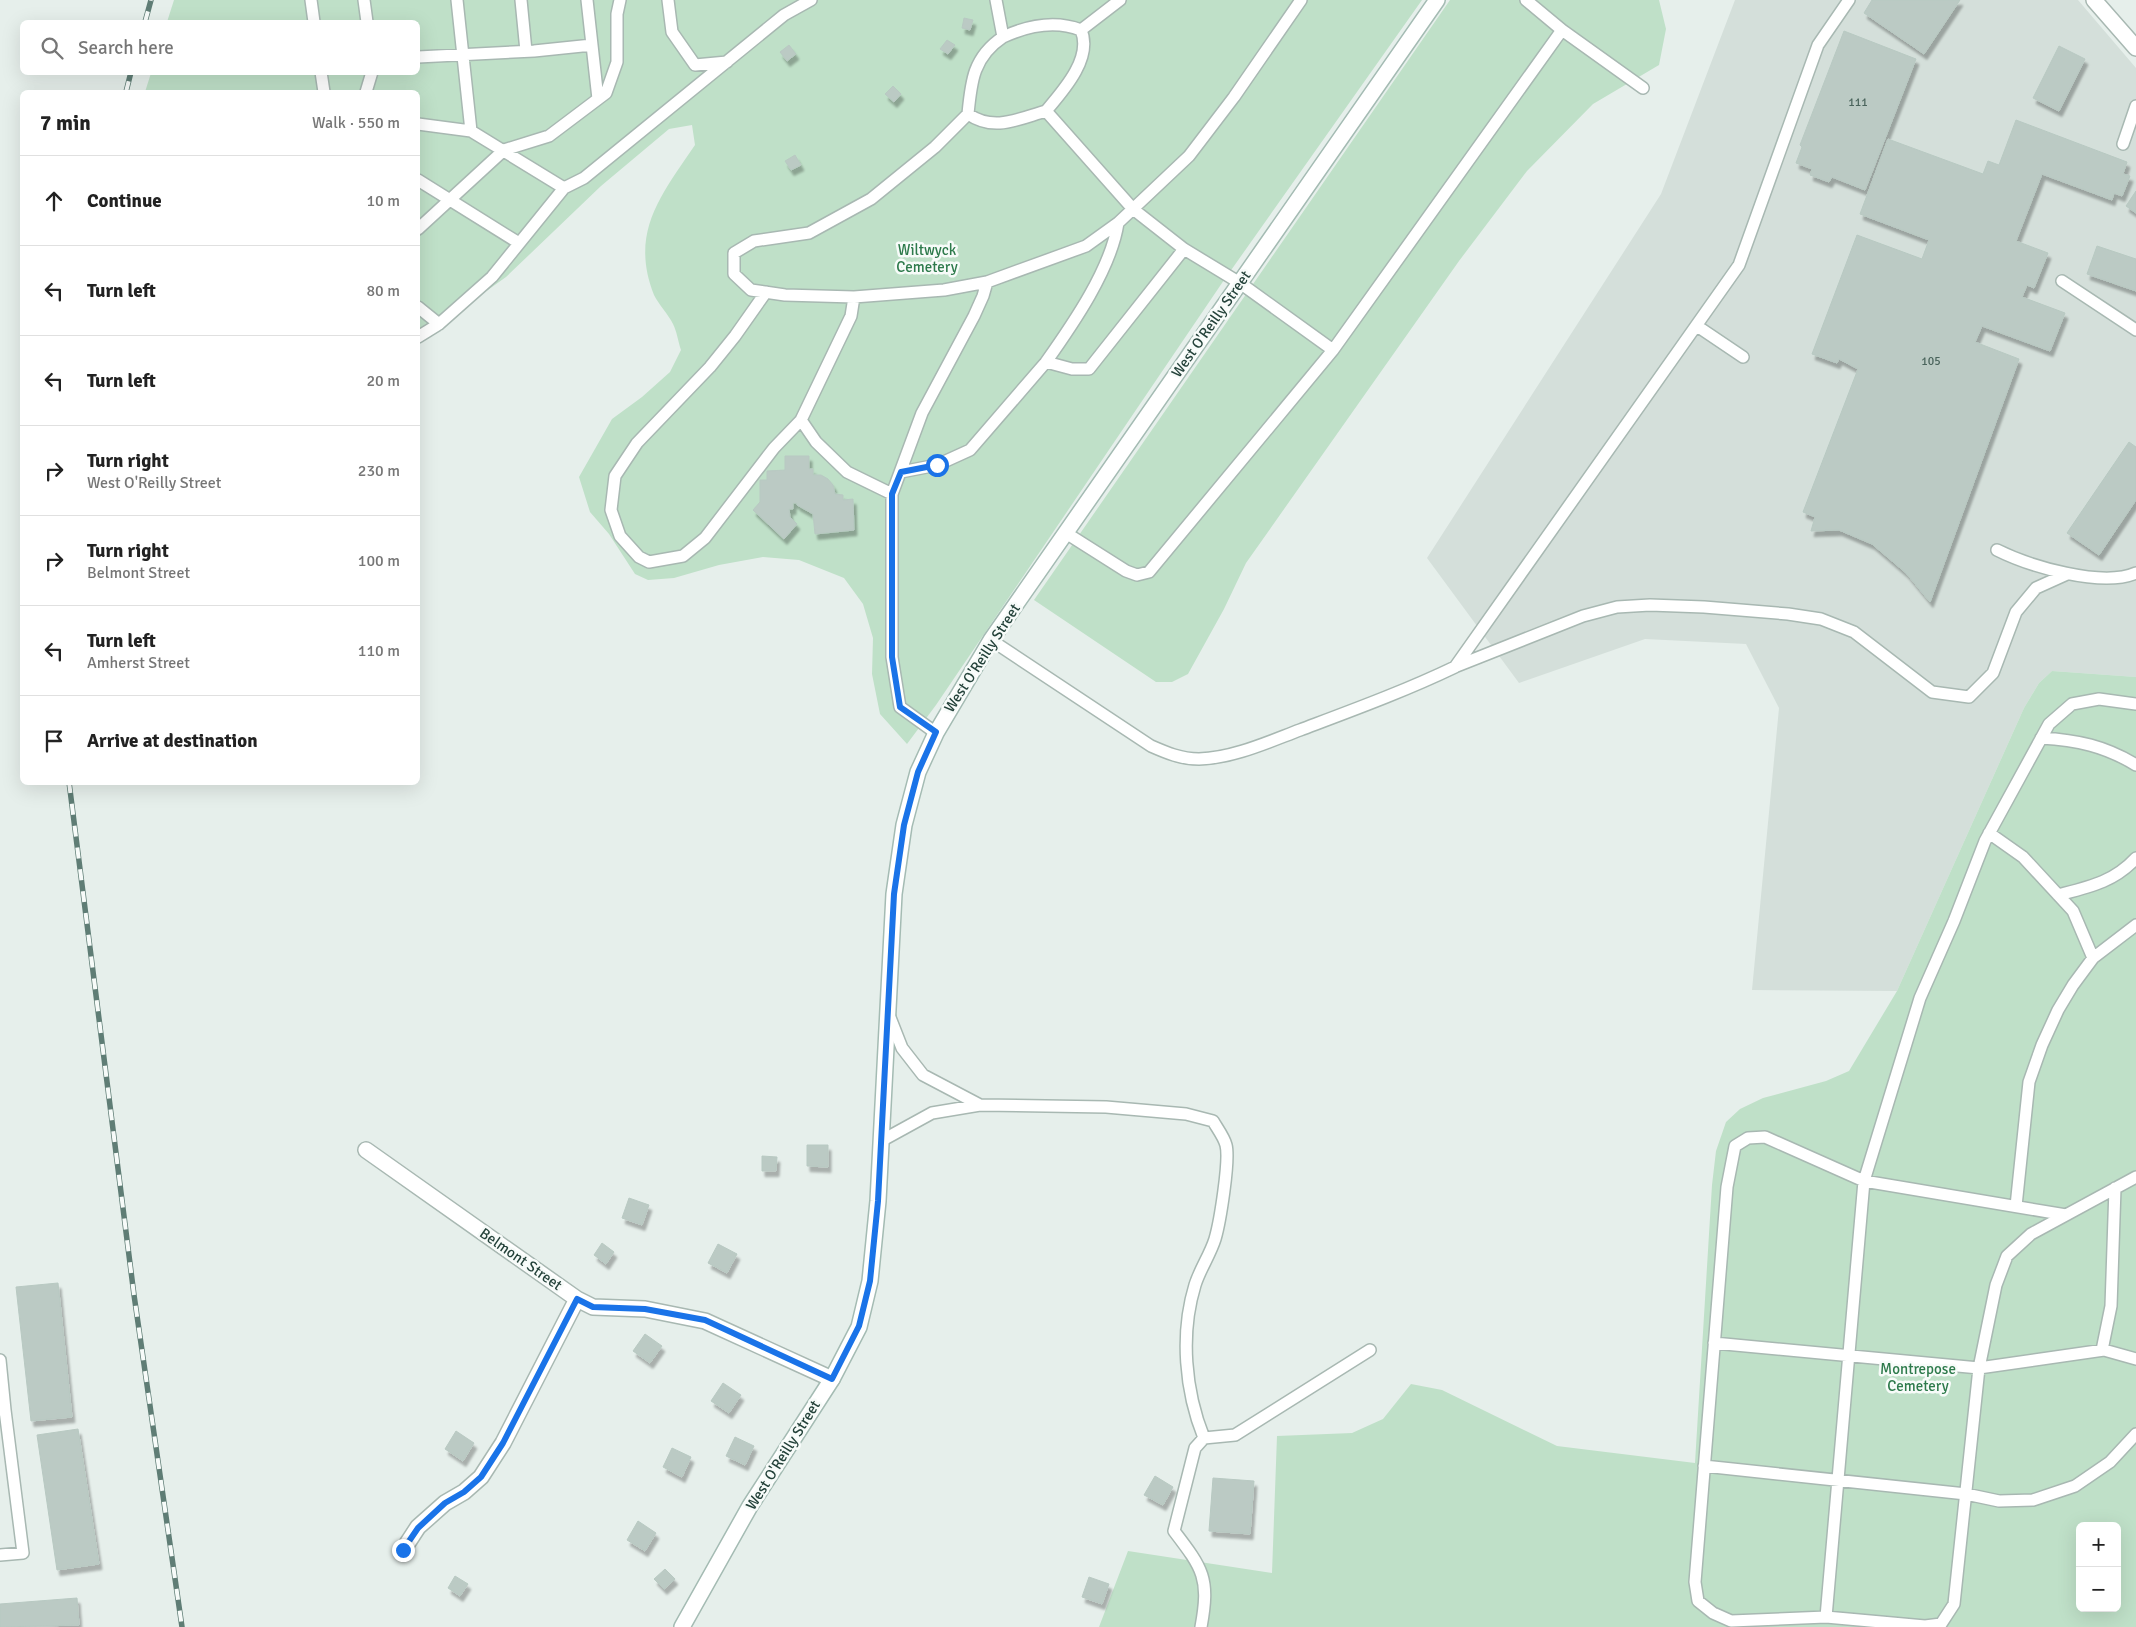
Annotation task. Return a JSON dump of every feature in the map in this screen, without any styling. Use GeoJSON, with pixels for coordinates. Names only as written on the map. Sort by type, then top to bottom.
{"type":"FeatureCollection","features":[{"type":"Feature","properties":{"kind":"street","name":"West O'Reilly Street"},"geometry":{"type":"LineString","coordinates":[[682,1627],[750,1506],[832,1379],[859,1326],[870,1281],[878,1201],[894,894],[904,825],[918,772],[936,732],[991,640],[1437,0]]}},
{"type":"Feature","properties":{"kind":"street"},"geometry":{"type":"LineString","coordinates":[[2094,0],[2136,48]]}},
{"type":"Feature","properties":{"kind":"street","name":"Belmont Street"},"geometry":{"type":"LineString","coordinates":[[366,1150],[577,1299],[593,1307],[645,1309],[705,1320],[832,1379]]}},
{"type":"Feature","properties":{"kind":"street"},"geometry":{"type":"LineString","coordinates":[[403,1550],[418,1528],[445,1503],[464,1492],[481,1477],[503,1443],[577,1299]]}},
{"type":"Feature","properties":{"kind":"lane"},"geometry":{"type":"LineString","coordinates":[[312,0],[314,20]]}},
{"type":"Feature","properties":{"kind":"lane"},"geometry":{"type":"LineString","coordinates":[[364,0],[367,20]]}},
{"type":"Feature","properties":{"kind":"lane"},"geometry":{"type":"LineString","coordinates":[[457,0],[471,131]]}},
{"type":"Feature","properties":{"kind":"lane"},"geometry":{"type":"LineString","coordinates":[[521,0],[526,51]]}},
{"type":"Feature","properties":{"kind":"lane"},"geometry":{"type":"LineString","coordinates":[[586,0],[598,99]]}},
{"type":"Feature","properties":{"kind":"lane"},"geometry":{"type":"LineString","coordinates":[[420,227],[504,150],[549,136],[606,93],[617,62],[617,14],[620,0]]}},
{"type":"Feature","properties":{"kind":"lane"},"geometry":{"type":"LineString","coordinates":[[668,0],[672,32],[695,65],[727,62]]}},
{"type":"Feature","properties":{"kind":"lane"},"geometry":{"type":"LineString","coordinates":[[420,337],[440,324],[492,277],[564,188],[584,178],[784,15],[811,0]]}},
{"type":"Feature","properties":{"kind":"lane"},"geometry":{"type":"LineString","coordinates":[[996,0],[1002,37]]}},
{"type":"Feature","properties":{"kind":"lane"},"geometry":{"type":"LineString","coordinates":[[1081,30],[1120,0]]}},
{"type":"Feature","properties":{"kind":"lane"},"geometry":{"type":"LineString","coordinates":[[968,114],[979,122],[996,125],[1046,111],[1064,90],[1079,65],[1085,39],[1081,30],[1070,25],[1043,25],[1024,28],[1002,37],[989,46],[977,65],[970,89],[968,114],[935,147],[871,199],[809,233],[754,241],[734,253],[734,274],[751,290],[766,292],[854,297],[944,290],[987,282],[1086,246],[1118,223],[1189,156],[1234,98],[1301,0]]}},
{"type":"Feature","properties":{"kind":"lane"},"geometry":{"type":"LineString","coordinates":[[1526,0],[1562,30],[1643,88]]}},
{"type":"Feature","properties":{"kind":"lane"},"geometry":{"type":"LineString","coordinates":[[1455,667],[1698,326],[1739,265],[1818,45],[1849,0]]}},
{"type":"Feature","properties":{"kind":"lane"},"geometry":{"type":"LineString","coordinates":[[1066,533],[1126,571],[1137,575],[1149,572],[1333,350],[1562,30]]}},
{"type":"Feature","properties":{"kind":"lane"},"geometry":{"type":"LineString","coordinates":[[420,58],[592,45]]}},
{"type":"Feature","properties":{"kind":"lane"},"geometry":{"type":"LineString","coordinates":[[321,75],[324,90]]}},
{"type":"Feature","properties":{"kind":"lane"},"geometry":{"type":"LineString","coordinates":[[367,90],[371,75]]}},
{"type":"Feature","properties":{"kind":"lane"},"geometry":{"type":"LineString","coordinates":[[2123,144],[2136,106]]}},
{"type":"Feature","properties":{"kind":"lane"},"geometry":{"type":"LineString","coordinates":[[1046,111],[1132,209],[1184,249],[1240,283],[1333,350]]}},
{"type":"Feature","properties":{"kind":"lane"},"geometry":{"type":"LineString","coordinates":[[420,124],[471,131],[564,188]]}},
{"type":"Feature","properties":{"kind":"lane"},"geometry":{"type":"LineString","coordinates":[[420,181],[518,243]]}},
{"type":"Feature","properties":{"kind":"lane"},"geometry":{"type":"LineString","coordinates":[[901,472],[937,465],[970,450],[1046,362],[1068,332],[1107,262],[1116,236],[1118,223]]}},
{"type":"Feature","properties":{"kind":"lane"},"geometry":{"type":"LineString","coordinates":[[1046,362],[1072,370],[1089,368],[1184,249]]}},
{"type":"Feature","properties":{"kind":"lane"},"geometry":{"type":"LineString","coordinates":[[2062,281],[2136,330]]}},
{"type":"Feature","properties":{"kind":"lane"},"geometry":{"type":"LineString","coordinates":[[936,732],[900,707],[892,657],[892,494],[922,413],[974,316],[987,282]]}},
{"type":"Feature","properties":{"kind":"lane"},"geometry":{"type":"LineString","coordinates":[[766,292],[710,367],[637,443],[615,476],[611,510],[620,536],[639,556],[649,562],[683,556],[705,538],[774,448],[801,420],[850,316],[854,297]]}},
{"type":"Feature","properties":{"kind":"lane"},"geometry":{"type":"LineString","coordinates":[[420,309],[440,324]]}},
{"type":"Feature","properties":{"kind":"lane"},"geometry":{"type":"LineString","coordinates":[[1698,326],[1743,357]]}},
{"type":"Feature","properties":{"kind":"lane"},"geometry":{"type":"LineString","coordinates":[[801,420],[816,442],[847,472],[892,494]]}},
{"type":"Feature","properties":{"kind":"lane"},"geometry":{"type":"LineString","coordinates":[[1997,550],[2026,562],[2066,574],[2111,579],[2136,573]]}},
{"type":"Feature","properties":{"kind":"lane"},"geometry":{"type":"LineString","coordinates":[[991,640],[1151,746],[1171,755],[1186,758],[1216,757],[1253,747],[1406,690],[1455,667],[1582,616],[1617,607],[1650,605],[1704,607],[1788,614],[1821,619],[1854,632],[1932,692],[1969,697],[1993,673],[2016,612],[2036,588],[2066,574]]}},
{"type":"Feature","properties":{"kind":"lane"},"geometry":{"type":"LineString","coordinates":[[1826,1617],[1864,1180],[1920,998],[1954,921],[1989,833],[2049,724],[2072,704],[2099,699],[2136,704]]}},
{"type":"Feature","properties":{"kind":"lane"},"geometry":{"type":"LineString","coordinates":[[2041,738],[2074,740],[2102,749],[2136,765]]}},
{"type":"Feature","properties":{"kind":"lane"},"geometry":{"type":"LineString","coordinates":[[1989,833],[2023,857],[2073,911],[2093,958]]}},
{"type":"Feature","properties":{"kind":"lane"},"geometry":{"type":"LineString","coordinates":[[2058,895],[2097,886],[2125,870],[2136,858]]}},
{"type":"Feature","properties":{"kind":"lane"},"geometry":{"type":"LineString","coordinates":[[2016,1206],[2028,1082],[2042,1045],[2058,1010],[2073,985],[2093,958],[2136,925]]}},
{"type":"Feature","properties":{"kind":"lane"},"geometry":{"type":"LineString","coordinates":[[888,1011],[902,1048],[924,1075],[980,1105]]}},
{"type":"Feature","properties":{"kind":"lane"},"geometry":{"type":"LineString","coordinates":[[881,1141],[932,1113],[980,1105],[1106,1107],[1186,1114],[1214,1121],[1226,1144],[1226,1171],[1215,1239],[1193,1294],[1188,1320],[1186,1365],[1196,1418],[1204,1438]]}},
{"type":"Feature","properties":{"kind":"lane"},"geometry":{"type":"LineString","coordinates":[[2066,1215],[1864,1180],[1765,1137],[1748,1138],[1735,1146],[1727,1187],[1714,1343],[1695,1582],[1698,1601],[1713,1613],[1731,1621],[1826,1617],[1925,1626],[1940,1624],[1954,1604],[1979,1368],[1996,1285],[2007,1256],[2031,1234],[2066,1215],[2115,1188],[2136,1177]]}},
{"type":"Feature","properties":{"kind":"lane"},"geometry":{"type":"LineString","coordinates":[[2102,1350],[2111,1306],[2115,1188]]}},
{"type":"Feature","properties":{"kind":"lane"},"geometry":{"type":"LineString","coordinates":[[1714,1343],[1979,1368],[2102,1350],[2136,1359]]}},
{"type":"Feature","properties":{"kind":"lane"},"geometry":{"type":"LineString","coordinates":[[1202,1627],[1206,1605],[1206,1585],[1203,1574],[1174,1531],[1195,1448],[1204,1438],[1235,1435],[1370,1350]]}},
{"type":"Feature","properties":{"kind":"lane"},"geometry":{"type":"LineString","coordinates":[[0,1360],[2,1410],[23,1553],[0,1555]]}},
{"type":"Feature","properties":{"kind":"lane"},"geometry":{"type":"LineString","coordinates":[[1704,1466],[1966,1494],[1999,1501],[2032,1500],[2076,1486],[2110,1462],[2136,1434]]}},
{"type":"Feature","properties":{"kind":"shaded area"},"geometry":{"type":"Polygon","coordinates":[[[1735,0],[2078,0],[2136,68],[2136,677],[2052,671],[2039,683],[2024,708],[1897,991],[1752,990],[1779,708],[1746,644],[1645,639],[1519,683],[1427,558],[1661,194],[1735,0]]]}},
{"type":"Feature","properties":{"kind":"green space","name":"Wiltwyck Cemetery"},"geometry":{"type":"Polygon","coordinates":[[[174,0],[1422,0],[1222,283],[936,705],[907,744],[880,714],[872,674],[873,638],[863,604],[844,578],[799,560],[763,557],[719,565],[674,578],[648,580],[635,574],[609,534],[590,512],[579,477],[612,419],[642,397],[670,372],[681,350],[676,330],[654,295],[647,272],[645,252],[647,233],[661,197],[695,145],[692,125],[669,129],[601,186],[506,277],[420,339],[420,90],[146,90],[150,75],[420,75],[420,20],[168,20],[174,0]]]}},
{"type":"Feature","properties":{"kind":"green space"},"geometry":{"type":"Polygon","coordinates":[[[1450,0],[1659,0],[1666,29],[1659,65],[1593,104],[1527,171],[1459,261],[1246,563],[1224,609],[1188,674],[1172,682],[1156,682],[1034,600],[1450,0]]]}},
{"type":"Feature","properties":{"kind":"green space","name":"Montrepose Cemetery"},"geometry":{"type":"Polygon","coordinates":[[[2052,671],[2136,677],[2136,1627],[1099,1627],[1128,1551],[1272,1573],[1277,1436],[1352,1433],[1383,1419],[1411,1384],[1442,1390],[1557,1446],[1695,1463],[1712,1185],[1716,1151],[1726,1122],[1740,1109],[1763,1098],[1826,1081],[1849,1071],[1897,991],[2024,708],[2039,683],[2052,671]]]}},
{"type":"Feature","properties":{"kind":"building"},"geometry":{"type":"Polygon","coordinates":[[[1872,0],[1960,0],[1924,54],[1864,13],[1872,0]]]}},
{"type":"Feature","properties":{"kind":"building"},"geometry":{"type":"Polygon","coordinates":[[[964,18],[973,20],[970,30],[962,28],[964,18]]]}},
{"type":"Feature","properties":{"kind":"building"},"geometry":{"type":"Polygon","coordinates":[[[1844,31],[1916,59],[1865,190],[1832,177],[1829,182],[1810,175],[1812,169],[1796,163],[1802,147],[1800,145],[1844,31]]]}},
{"type":"Feature","properties":{"kind":"building"},"geometry":{"type":"Polygon","coordinates":[[[947,40],[955,45],[948,54],[940,49],[947,40]]]}},
{"type":"Feature","properties":{"kind":"building"},"geometry":{"type":"Polygon","coordinates":[[[789,45],[796,54],[787,61],[780,52],[789,45]]]}},
{"type":"Feature","properties":{"kind":"building"},"geometry":{"type":"Polygon","coordinates":[[[2059,46],[2085,59],[2059,111],[2033,98],[2059,46]]]}},
{"type":"Feature","properties":{"kind":"building"},"geometry":{"type":"Polygon","coordinates":[[[893,86],[901,94],[894,102],[885,94],[893,86]]]}},
{"type":"Feature","properties":{"kind":"building"},"geometry":{"type":"Polygon","coordinates":[[[2016,120],[2127,162],[2123,174],[2130,176],[2122,196],[2114,193],[2112,200],[2042,174],[2016,241],[2048,253],[2034,288],[2027,285],[2022,297],[2065,313],[2050,351],[1982,326],[1975,342],[2019,359],[1930,602],[1906,573],[1872,544],[1839,530],[1811,531],[1815,517],[1803,512],[1858,369],[1839,359],[1837,363],[1812,354],[1857,235],[1922,259],[1929,240],[1860,214],[1888,139],[1983,174],[1988,161],[1999,165],[2016,120]]]}},
{"type":"Feature","properties":{"kind":"building"},"geometry":{"type":"Polygon","coordinates":[[[795,155],[801,165],[791,170],[785,161],[795,155]]]}},
{"type":"Feature","properties":{"kind":"building"},"geometry":{"type":"Polygon","coordinates":[[[2136,191],[2136,213],[2126,206],[2136,191]]]}},
{"type":"Feature","properties":{"kind":"building"},"geometry":{"type":"Polygon","coordinates":[[[2097,246],[2136,259],[2136,291],[2087,274],[2097,246]]]}},
{"type":"Feature","properties":{"kind":"building"},"geometry":{"type":"Polygon","coordinates":[[[2129,442],[2136,447],[2136,500],[2099,555],[2067,533],[2129,442]]]}},
{"type":"Feature","properties":{"kind":"building"},"geometry":{"type":"Polygon","coordinates":[[[785,456],[809,456],[809,469],[813,469],[813,475],[821,475],[828,479],[833,485],[835,494],[843,495],[843,500],[853,499],[854,530],[815,534],[813,514],[797,505],[797,503],[793,503],[793,509],[789,509],[790,517],[797,524],[784,539],[753,510],[760,502],[760,480],[767,480],[767,471],[785,470],[785,456]]]}},
{"type":"Feature","properties":{"kind":"building"},"geometry":{"type":"Polygon","coordinates":[[[807,1145],[828,1145],[828,1167],[807,1166],[807,1145]]]}},
{"type":"Feature","properties":{"kind":"building"},"geometry":{"type":"Polygon","coordinates":[[[762,1156],[777,1157],[776,1171],[762,1171],[762,1156]]]}},
{"type":"Feature","properties":{"kind":"building"},"geometry":{"type":"Polygon","coordinates":[[[629,1198],[649,1205],[642,1225],[622,1218],[629,1198]]]}},
{"type":"Feature","properties":{"kind":"building"},"geometry":{"type":"Polygon","coordinates":[[[602,1243],[614,1252],[606,1264],[594,1255],[602,1243]]]}},
{"type":"Feature","properties":{"kind":"building"},"geometry":{"type":"Polygon","coordinates":[[[718,1244],[737,1254],[727,1273],[708,1263],[718,1244]]]}},
{"type":"Feature","properties":{"kind":"building"},"geometry":{"type":"Polygon","coordinates":[[[58,1283],[72,1417],[31,1421],[16,1287],[58,1283]]]}},
{"type":"Feature","properties":{"kind":"building"},"geometry":{"type":"Polygon","coordinates":[[[645,1334],[662,1346],[650,1363],[633,1351],[645,1334]]]}},
{"type":"Feature","properties":{"kind":"building"},"geometry":{"type":"Polygon","coordinates":[[[723,1383],[741,1395],[729,1413],[711,1401],[723,1383]]]}},
{"type":"Feature","properties":{"kind":"building"},"geometry":{"type":"Polygon","coordinates":[[[78,1429],[99,1564],[57,1570],[37,1435],[78,1429]]]}},
{"type":"Feature","properties":{"kind":"building"},"geometry":{"type":"Polygon","coordinates":[[[456,1431],[474,1443],[463,1461],[445,1449],[456,1431]]]}},
{"type":"Feature","properties":{"kind":"building"},"geometry":{"type":"Polygon","coordinates":[[[735,1437],[754,1446],[745,1465],[726,1456],[735,1437]]]}},
{"type":"Feature","properties":{"kind":"building"},"geometry":{"type":"Polygon","coordinates":[[[672,1448],[691,1457],[682,1477],[663,1467],[672,1448]]]}},
{"type":"Feature","properties":{"kind":"building"},"geometry":{"type":"Polygon","coordinates":[[[1155,1476],[1173,1487],[1163,1505],[1144,1495],[1155,1476]]]}},
{"type":"Feature","properties":{"kind":"building"},"geometry":{"type":"Polygon","coordinates":[[[1213,1478],[1254,1481],[1250,1534],[1209,1531],[1213,1478]]]}},
{"type":"Feature","properties":{"kind":"building"},"geometry":{"type":"Polygon","coordinates":[[[638,1521],[656,1533],[645,1551],[627,1540],[638,1521]]]}},
{"type":"Feature","properties":{"kind":"building"},"geometry":{"type":"Polygon","coordinates":[[[665,1569],[675,1579],[664,1589],[654,1579],[665,1569]]]}},
{"type":"Feature","properties":{"kind":"building"},"geometry":{"type":"Polygon","coordinates":[[[455,1576],[468,1584],[460,1596],[448,1588],[455,1576]]]}},
{"type":"Feature","properties":{"kind":"building"},"geometry":{"type":"Polygon","coordinates":[[[1089,1577],[1109,1584],[1102,1604],[1082,1597],[1089,1577]]]}},
{"type":"Feature","properties":{"kind":"building"},"geometry":{"type":"Polygon","coordinates":[[[77,1598],[79,1625],[0,1627],[0,1604],[77,1598]]]}},
{"type":"Feature","properties":{"kind":"railway"},"geometry":{"type":"LineString","coordinates":[[146,20],[151,0]]}},
{"type":"Feature","properties":{"kind":"railway"},"geometry":{"type":"LineString","coordinates":[[126,90],[130,75]]}},
{"type":"Feature","properties":{"kind":"railway"},"geometry":{"type":"LineString","coordinates":[[69,785],[134,1295],[182,1627]]}},
{"type":"Feature","properties":{"kind":"route"},"geometry":{"type":"LineString","coordinates":[[403,1550],[418,1528],[445,1503],[464,1492],[481,1477],[503,1443],[577,1299],[593,1307],[645,1309],[705,1320],[832,1379],[859,1326],[870,1281],[878,1201],[894,894],[904,825],[918,772],[936,732],[900,707],[892,657],[892,494],[901,472],[937,465]]}}]}
